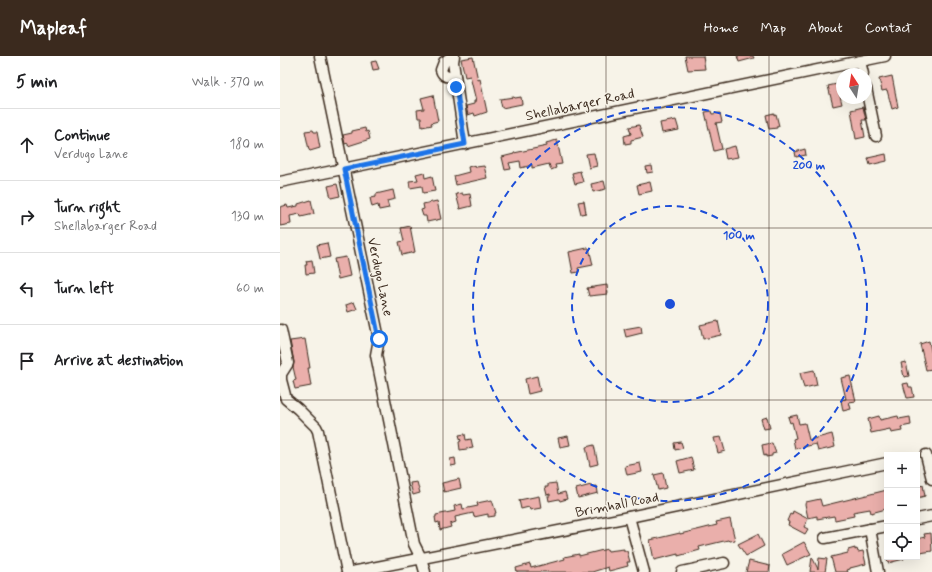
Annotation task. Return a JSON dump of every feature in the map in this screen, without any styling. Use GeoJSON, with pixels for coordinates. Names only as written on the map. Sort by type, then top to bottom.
{"type":"FeatureCollection","features":[{"type":"Feature","properties":{"kind":"street","name":"Verdugo Lane"},"geometry":{"type":"LineString","coordinates":[[320,56],[379,339],[376,355],[414,544],[421,558],[424,572]]}},
{"type":"Feature","properties":{"kind":"street"},"geometry":{"type":"LineString","coordinates":[[454,56],[452,62],[465,144]]}},
{"type":"Feature","properties":{"kind":"street","name":"Shellabarger Road"},"geometry":{"type":"LineString","coordinates":[[280,182],[885,56]]}},
{"type":"Feature","properties":{"kind":"street"},"geometry":{"type":"LineString","coordinates":[[860,61],[862,68]]}},
{"type":"Feature","properties":{"kind":"street"},"geometry":{"type":"LineString","coordinates":[[869,104],[876,136]]}},
{"type":"Feature","properties":{"kind":"street"},"geometry":{"type":"LineString","coordinates":[[282,330],[287,360],[286,366],[281,374],[284,396],[288,402],[298,409],[316,427],[318,431],[348,572]]}},
{"type":"Feature","properties":{"kind":"street"},"geometry":{"type":"LineString","coordinates":[[927,454],[932,479]]}},
{"type":"Feature","properties":{"kind":"street","name":"Brimhall Road"},"geometry":{"type":"LineString","coordinates":[[352,572],[629,517],[884,464]]}},
{"type":"Feature","properties":{"kind":"street"},"geometry":{"type":"LineString","coordinates":[[920,518],[932,516]]}},
{"type":"Feature","properties":{"kind":"street"},"geometry":{"type":"LineString","coordinates":[[629,517],[644,572]]}},
{"type":"Feature","properties":{"kind":"street"},"geometry":{"type":"LineString","coordinates":[[825,538],[884,527]]}},
{"type":"Feature","properties":{"kind":"street"},"geometry":{"type":"LineString","coordinates":[[870,529],[878,572]]}},
{"type":"Feature","properties":{"kind":"street"},"geometry":{"type":"LineString","coordinates":[[682,572],[724,563]]}},
{"type":"Feature","properties":{"kind":"building"},"geometry":{"type":"Polygon","coordinates":[[[685,56],[703,56],[705,69],[688,70],[685,56]]]}},
{"type":"Feature","properties":{"kind":"building"},"geometry":{"type":"Polygon","coordinates":[[[737,56],[753,56],[754,58],[739,62],[737,56]]]}},
{"type":"Feature","properties":{"kind":"building"},"geometry":{"type":"Polygon","coordinates":[[[473,57],[478,80],[480,79],[487,112],[475,116],[474,113],[468,115],[466,106],[474,104],[474,101],[476,101],[470,76],[465,77],[461,59],[473,57]]]}},
{"type":"Feature","properties":{"kind":"building"},"geometry":{"type":"Polygon","coordinates":[[[376,61],[379,69],[373,70],[371,62],[376,61]]]}},
{"type":"Feature","properties":{"kind":"building"},"geometry":{"type":"Polygon","coordinates":[[[892,76],[898,107],[892,109],[887,90],[882,91],[879,79],[892,76]]]}},
{"type":"Feature","properties":{"kind":"building"},"geometry":{"type":"Polygon","coordinates":[[[836,84],[836,104],[842,104],[833,106],[828,86],[836,84]]]}},
{"type":"Feature","properties":{"kind":"building"},"geometry":{"type":"Polygon","coordinates":[[[433,95],[438,121],[431,123],[432,125],[422,127],[421,118],[418,118],[417,110],[424,109],[421,98],[433,95]]]}},
{"type":"Feature","properties":{"kind":"building"},"geometry":{"type":"Polygon","coordinates":[[[521,97],[522,104],[502,108],[500,99],[521,97]]]}},
{"type":"Feature","properties":{"kind":"building"},"geometry":{"type":"Polygon","coordinates":[[[863,107],[866,120],[862,120],[865,137],[856,139],[851,110],[863,107]]]}},
{"type":"Feature","properties":{"kind":"building"},"geometry":{"type":"Polygon","coordinates":[[[711,111],[712,114],[720,113],[722,122],[716,123],[722,149],[714,151],[705,112],[711,111]]]}},
{"type":"Feature","properties":{"kind":"building"},"geometry":{"type":"Polygon","coordinates":[[[774,113],[774,115],[776,114],[779,126],[777,126],[777,128],[769,129],[766,115],[774,113]]]}},
{"type":"Feature","properties":{"kind":"building"},"geometry":{"type":"Polygon","coordinates":[[[676,120],[679,130],[662,133],[660,123],[676,120]]]}},
{"type":"Feature","properties":{"kind":"building"},"geometry":{"type":"Polygon","coordinates":[[[639,125],[643,137],[631,140],[631,143],[625,144],[624,136],[631,134],[629,127],[639,125]]]}},
{"type":"Feature","properties":{"kind":"building"},"geometry":{"type":"Polygon","coordinates":[[[365,128],[366,132],[368,131],[370,139],[348,146],[348,143],[345,144],[343,135],[365,128]]]}},
{"type":"Feature","properties":{"kind":"building"},"geometry":{"type":"Polygon","coordinates":[[[313,130],[314,132],[317,132],[320,148],[310,151],[305,131],[313,130]]]}},
{"type":"Feature","properties":{"kind":"building"},"geometry":{"type":"Polygon","coordinates":[[[557,140],[562,164],[555,165],[556,168],[551,170],[549,164],[532,168],[532,165],[521,168],[520,161],[509,163],[511,169],[505,170],[502,157],[547,146],[546,143],[557,140]]]}},
{"type":"Feature","properties":{"kind":"building"},"geometry":{"type":"Polygon","coordinates":[[[735,146],[738,157],[726,159],[724,149],[735,146]]]}},
{"type":"Feature","properties":{"kind":"building"},"geometry":{"type":"Polygon","coordinates":[[[805,149],[806,155],[796,157],[795,152],[805,149]]]}},
{"type":"Feature","properties":{"kind":"building"},"geometry":{"type":"Polygon","coordinates":[[[594,153],[597,166],[589,168],[586,154],[594,153]]]}},
{"type":"Feature","properties":{"kind":"building"},"geometry":{"type":"Polygon","coordinates":[[[886,154],[887,161],[870,165],[868,158],[886,154]]]}},
{"type":"Feature","properties":{"kind":"building"},"geometry":{"type":"Polygon","coordinates":[[[475,165],[476,167],[484,166],[487,178],[456,185],[454,176],[469,172],[468,167],[475,165]]]}},
{"type":"Feature","properties":{"kind":"building"},"geometry":{"type":"Polygon","coordinates":[[[652,166],[653,172],[647,173],[646,167],[652,166]]]}},
{"type":"Feature","properties":{"kind":"building"},"geometry":{"type":"Polygon","coordinates":[[[580,171],[583,182],[575,184],[572,173],[580,171]]]}},
{"type":"Feature","properties":{"kind":"building"},"geometry":{"type":"Polygon","coordinates":[[[424,172],[425,178],[432,176],[435,191],[423,193],[422,186],[410,188],[409,181],[418,180],[416,174],[424,172]]]}},
{"type":"Feature","properties":{"kind":"building"},"geometry":{"type":"Polygon","coordinates":[[[604,181],[606,189],[593,192],[591,184],[604,181]]]}},
{"type":"Feature","properties":{"kind":"building"},"geometry":{"type":"Polygon","coordinates":[[[650,182],[652,191],[639,194],[637,185],[650,182]]]}},
{"type":"Feature","properties":{"kind":"building"},"geometry":{"type":"Polygon","coordinates":[[[337,184],[340,196],[331,198],[328,186],[337,184]]]}},
{"type":"Feature","properties":{"kind":"building"},"geometry":{"type":"Polygon","coordinates":[[[393,190],[395,199],[387,201],[389,208],[379,210],[378,205],[372,207],[370,198],[376,197],[376,194],[393,190]]]}},
{"type":"Feature","properties":{"kind":"building"},"geometry":{"type":"Polygon","coordinates":[[[462,193],[463,195],[470,194],[472,206],[460,209],[456,194],[462,193]]]}},
{"type":"Feature","properties":{"kind":"building"},"geometry":{"type":"Polygon","coordinates":[[[311,200],[314,214],[301,217],[300,214],[290,216],[291,224],[280,226],[280,207],[287,205],[288,208],[298,206],[298,204],[311,200]]]}},
{"type":"Feature","properties":{"kind":"building"},"geometry":{"type":"Polygon","coordinates":[[[437,201],[441,219],[427,222],[426,216],[423,216],[421,210],[424,209],[423,204],[437,201]]]}},
{"type":"Feature","properties":{"kind":"building"},"geometry":{"type":"Polygon","coordinates":[[[584,201],[586,213],[581,214],[578,202],[584,201]]]}},
{"type":"Feature","properties":{"kind":"building"},"geometry":{"type":"Polygon","coordinates":[[[410,226],[415,252],[402,255],[399,242],[404,241],[401,228],[410,226]]]}},
{"type":"Feature","properties":{"kind":"building"},"geometry":{"type":"Polygon","coordinates":[[[327,243],[330,257],[320,259],[317,245],[327,243]]]}},
{"type":"Feature","properties":{"kind":"building"},"geometry":{"type":"Polygon","coordinates":[[[589,248],[593,265],[578,268],[579,272],[573,273],[569,252],[589,248]]]}},
{"type":"Feature","properties":{"kind":"building"},"geometry":{"type":"Polygon","coordinates":[[[346,257],[350,276],[338,279],[334,259],[346,257]]]}},
{"type":"Feature","properties":{"kind":"building"},"geometry":{"type":"Polygon","coordinates":[[[312,260],[314,273],[306,274],[306,261],[312,260]]]}},
{"type":"Feature","properties":{"kind":"building"},"geometry":{"type":"Polygon","coordinates":[[[607,285],[608,294],[589,296],[587,288],[607,285]]]}},
{"type":"Feature","properties":{"kind":"building"},"geometry":{"type":"Polygon","coordinates":[[[354,302],[357,309],[348,312],[346,305],[354,302]]]}},
{"type":"Feature","properties":{"kind":"building"},"geometry":{"type":"Polygon","coordinates":[[[718,321],[721,335],[703,339],[700,325],[718,321]]]}},
{"type":"Feature","properties":{"kind":"building"},"geometry":{"type":"Polygon","coordinates":[[[641,326],[642,333],[626,337],[624,329],[641,326]]]}},
{"type":"Feature","properties":{"kind":"building"},"geometry":{"type":"Polygon","coordinates":[[[305,339],[310,368],[308,368],[311,386],[295,389],[293,381],[296,380],[290,341],[305,339]]]}},
{"type":"Feature","properties":{"kind":"building"},"geometry":{"type":"Polygon","coordinates":[[[929,341],[932,355],[932,369],[926,370],[920,344],[929,341]]]}},
{"type":"Feature","properties":{"kind":"building"},"geometry":{"type":"Polygon","coordinates":[[[906,362],[909,376],[904,377],[901,363],[906,362]]]}},
{"type":"Feature","properties":{"kind":"building"},"geometry":{"type":"Polygon","coordinates":[[[814,370],[817,385],[804,388],[800,373],[814,370]]]}},
{"type":"Feature","properties":{"kind":"building"},"geometry":{"type":"Polygon","coordinates":[[[537,376],[540,391],[528,394],[525,379],[537,376]]]}},
{"type":"Feature","properties":{"kind":"building"},"geometry":{"type":"Polygon","coordinates":[[[850,376],[856,401],[849,402],[851,409],[843,411],[841,400],[846,399],[841,378],[850,376]]]}},
{"type":"Feature","properties":{"kind":"building"},"geometry":{"type":"Polygon","coordinates":[[[908,383],[909,387],[912,387],[914,397],[907,398],[903,384],[908,383]]]}},
{"type":"Feature","properties":{"kind":"building"},"geometry":{"type":"Polygon","coordinates":[[[797,415],[799,424],[805,423],[809,440],[832,434],[835,447],[818,451],[816,444],[795,449],[793,439],[796,438],[792,422],[790,423],[788,417],[797,415]]]}},
{"type":"Feature","properties":{"kind":"building"},"geometry":{"type":"Polygon","coordinates":[[[879,416],[880,420],[898,416],[899,419],[910,417],[911,425],[901,427],[902,431],[891,433],[890,429],[871,433],[868,419],[879,416]]]}},
{"type":"Feature","properties":{"kind":"building"},"geometry":{"type":"Polygon","coordinates":[[[767,417],[770,428],[764,429],[761,419],[767,417]]]}},
{"type":"Feature","properties":{"kind":"building"},"geometry":{"type":"Polygon","coordinates":[[[465,434],[466,440],[471,439],[473,448],[460,450],[459,442],[461,441],[459,435],[465,434]]]}},
{"type":"Feature","properties":{"kind":"building"},"geometry":{"type":"Polygon","coordinates":[[[568,436],[570,445],[560,447],[558,438],[568,436]]]}},
{"type":"Feature","properties":{"kind":"building"},"geometry":{"type":"Polygon","coordinates":[[[721,437],[725,451],[718,453],[714,438],[721,437]]]}},
{"type":"Feature","properties":{"kind":"building"},"geometry":{"type":"Polygon","coordinates":[[[681,442],[683,448],[675,450],[674,443],[681,442]]]}},
{"type":"Feature","properties":{"kind":"building"},"geometry":{"type":"Polygon","coordinates":[[[772,443],[776,453],[772,454],[772,456],[764,456],[762,445],[772,443]]]}},
{"type":"Feature","properties":{"kind":"building"},"geometry":{"type":"Polygon","coordinates":[[[594,445],[598,464],[590,466],[586,447],[594,445]]]}},
{"type":"Feature","properties":{"kind":"building"},"geometry":{"type":"Polygon","coordinates":[[[691,457],[694,470],[680,473],[677,461],[691,457]]]}},
{"type":"Feature","properties":{"kind":"building"},"geometry":{"type":"Polygon","coordinates":[[[455,458],[456,465],[451,466],[450,459],[455,458]]]}},
{"type":"Feature","properties":{"kind":"building"},"geometry":{"type":"Polygon","coordinates":[[[640,463],[642,472],[627,475],[625,466],[640,463]]]}},
{"type":"Feature","properties":{"kind":"building"},"geometry":{"type":"Polygon","coordinates":[[[663,473],[666,488],[658,490],[654,475],[663,473]]]}},
{"type":"Feature","properties":{"kind":"building"},"geometry":{"type":"Polygon","coordinates":[[[459,479],[461,488],[444,492],[442,483],[459,479]]]}},
{"type":"Feature","properties":{"kind":"building"},"geometry":{"type":"Polygon","coordinates":[[[417,482],[420,493],[413,495],[410,483],[417,482]]]}},
{"type":"Feature","properties":{"kind":"building"},"geometry":{"type":"Polygon","coordinates":[[[556,483],[558,494],[565,492],[567,499],[560,501],[559,499],[549,501],[548,496],[550,496],[550,494],[547,495],[545,487],[548,487],[548,484],[556,483]]]}},
{"type":"Feature","properties":{"kind":"building"},"geometry":{"type":"Polygon","coordinates":[[[591,485],[591,487],[597,486],[598,493],[578,498],[576,489],[591,485]]]}},
{"type":"Feature","properties":{"kind":"building"},"geometry":{"type":"Polygon","coordinates":[[[923,485],[925,496],[920,497],[920,488],[920,486],[923,485]]]}},
{"type":"Feature","properties":{"kind":"building"},"geometry":{"type":"Polygon","coordinates":[[[884,491],[884,510],[871,513],[870,509],[853,512],[854,516],[835,520],[834,516],[817,519],[817,516],[808,518],[805,504],[806,502],[820,499],[822,506],[884,491]]]}},
{"type":"Feature","properties":{"kind":"building"},"geometry":{"type":"Polygon","coordinates":[[[539,496],[541,508],[530,510],[529,507],[521,509],[519,500],[539,496]]]}},
{"type":"Feature","properties":{"kind":"building"},"geometry":{"type":"Polygon","coordinates":[[[492,500],[496,513],[495,516],[488,517],[488,514],[474,517],[473,513],[455,517],[456,522],[450,524],[451,527],[440,530],[439,522],[436,523],[436,515],[455,511],[454,506],[462,504],[463,509],[478,506],[477,503],[492,500]]]}},
{"type":"Feature","properties":{"kind":"building"},"geometry":{"type":"Polygon","coordinates":[[[793,511],[808,519],[804,527],[808,529],[805,534],[788,525],[789,522],[787,521],[790,514],[792,515],[793,511]]]}},
{"type":"Feature","properties":{"kind":"building"},"geometry":{"type":"Polygon","coordinates":[[[730,519],[735,540],[728,540],[699,547],[700,550],[678,556],[678,554],[654,560],[650,540],[717,525],[716,522],[730,519]]]}},
{"type":"Feature","properties":{"kind":"building"},"geometry":{"type":"Polygon","coordinates":[[[931,533],[932,551],[920,553],[920,538],[925,537],[924,534],[931,533]]]}},
{"type":"Feature","properties":{"kind":"building"},"geometry":{"type":"Polygon","coordinates":[[[758,534],[764,546],[746,556],[738,544],[758,534]]]}},
{"type":"Feature","properties":{"kind":"building"},"geometry":{"type":"Polygon","coordinates":[[[804,542],[811,554],[787,565],[782,554],[804,542]]]}},
{"type":"Feature","properties":{"kind":"building"},"geometry":{"type":"Polygon","coordinates":[[[855,548],[858,552],[863,551],[866,564],[850,568],[847,570],[848,572],[835,572],[831,557],[848,553],[848,550],[855,548]]]}},
{"type":"Feature","properties":{"kind":"building"},"geometry":{"type":"Polygon","coordinates":[[[607,549],[608,551],[624,549],[624,551],[627,551],[630,562],[627,562],[628,566],[609,571],[608,567],[592,572],[517,572],[516,568],[530,564],[531,568],[565,559],[564,557],[579,554],[579,556],[607,549]]]}},
{"type":"Feature","properties":{"kind":"building"},"geometry":{"type":"Polygon","coordinates":[[[812,557],[818,569],[819,558],[827,559],[825,572],[810,572],[812,557]]]}},
{"type":"Feature","properties":{"kind":"building"},"geometry":{"type":"Polygon","coordinates":[[[887,560],[900,560],[888,563],[887,560]]]}},
{"type":"Feature","properties":{"kind":"building"},"geometry":{"type":"Polygon","coordinates":[[[749,561],[770,566],[769,572],[746,572],[749,561]]]}},
{"type":"Feature","properties":{"kind":"route"},"geometry":{"type":"LineString","coordinates":[[379,339],[344,169],[465,144],[456,87]]}}]}
